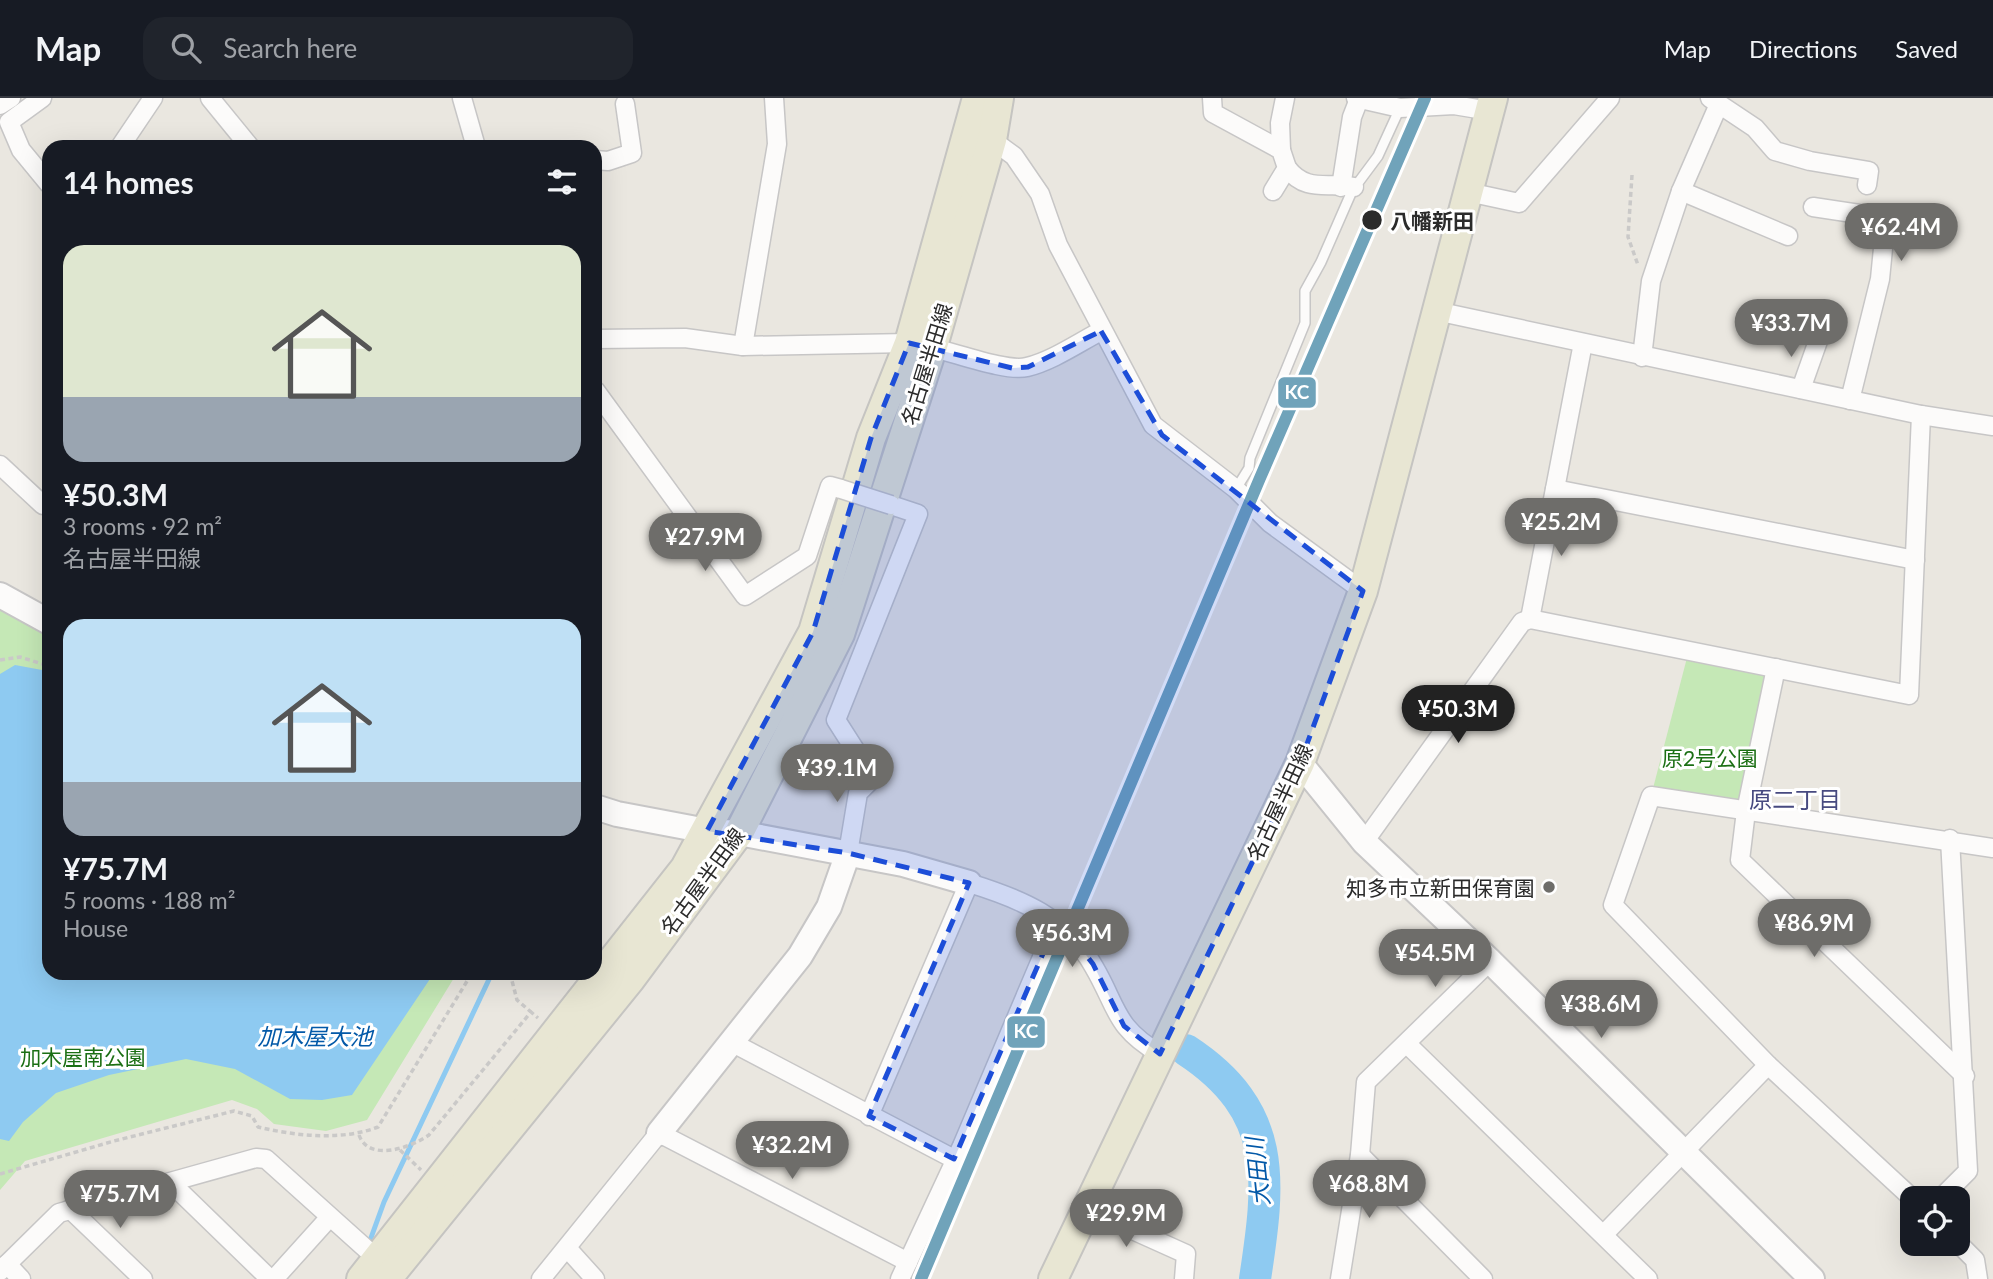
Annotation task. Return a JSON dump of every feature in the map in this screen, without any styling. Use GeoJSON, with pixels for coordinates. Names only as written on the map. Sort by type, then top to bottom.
{"type":"FeatureCollection","features":[{"type":"Feature","properties":{"kind":"main road","name":"名古屋半田線"},"geometry":{"type":"LineString","coordinates":[[602,980],[685,868],[813,632],[872,438],[921,344],[992,140],[979,100]]}},
{"type":"Feature","properties":{"kind":"main road","name":"名古屋半田線"},"geometry":{"type":"LineString","coordinates":[[383,1274],[630,980],[739,834],[840,634],[921,344],[979,100]]}},
{"type":"Feature","properties":{"kind":"main road","name":"名古屋半田線"},"geometry":{"type":"LineString","coordinates":[[1053,1279],[1300,763],[1363,591],[1492,104]]}},
{"type":"Feature","properties":{"kind":"main road","name":"名古屋半田線"},"geometry":{"type":"LineString","coordinates":[[383,1274],[602,980]]}},
{"type":"Feature","properties":{"kind":"street"},"geometry":{"type":"LineString","coordinates":[[0,104],[11,98]]}},
{"type":"Feature","properties":{"kind":"street"},"geometry":{"type":"LineString","coordinates":[[42,98],[9,122],[20,150],[42,176]]}},
{"type":"Feature","properties":{"kind":"street"},"geometry":{"type":"LineString","coordinates":[[125,140],[153,98]]}},
{"type":"Feature","properties":{"kind":"street"},"geometry":{"type":"LineString","coordinates":[[209,98],[237,140]]}},
{"type":"Feature","properties":{"kind":"street"},"geometry":{"type":"LineString","coordinates":[[463,98],[474,140]]}},
{"type":"Feature","properties":{"kind":"street"},"geometry":{"type":"LineString","coordinates":[[743,346],[777,144],[775,98]]}},
{"type":"Feature","properties":{"kind":"street"},"geometry":{"type":"LineString","coordinates":[[1212,98],[1213,113],[1281,150]]}},
{"type":"Feature","properties":{"kind":"street"},"geometry":{"type":"LineString","coordinates":[[1285,98],[1280,123],[1281,150],[1287,168],[1293,176],[1310,184],[1348,187],[1352,117],[1358,98],[1405,105],[1492,104]]}},
{"type":"Feature","properties":{"kind":"street"},"geometry":{"type":"LineString","coordinates":[[1468,192],[1519,203],[1610,98]]}},
{"type":"Feature","properties":{"kind":"street"},"geometry":{"type":"LineString","coordinates":[[1642,357],[1651,281],[1714,101],[1755,128],[1775,150],[1810,161],[1868,171],[1867,185]]}},
{"type":"Feature","properties":{"kind":"street"},"geometry":{"type":"LineString","coordinates":[[602,161],[632,153],[625,104]]}},
{"type":"Feature","properties":{"kind":"street"},"geometry":{"type":"LineString","coordinates":[[992,140],[1014,156],[1040,194],[1058,245],[1101,331],[1153,425],[1236,489],[1270,523],[1363,591]]}},
{"type":"Feature","properties":{"kind":"street"},"geometry":{"type":"LineString","coordinates":[[1273,191],[1287,168]]}},
{"type":"Feature","properties":{"kind":"street"},"geometry":{"type":"LineString","coordinates":[[1681,191],[1788,236]]}},
{"type":"Feature","properties":{"kind":"street"},"geometry":{"type":"LineString","coordinates":[[1813,207],[1886,218],[1880,279],[1850,400]]}},
{"type":"Feature","properties":{"kind":"street"},"geometry":{"type":"LineString","coordinates":[[1436,311],[1921,415],[1993,426]]}},
{"type":"Feature","properties":{"kind":"street"},"geometry":{"type":"LineString","coordinates":[[602,339],[685,338],[743,346],[921,344],[1012,368],[1028,367],[1101,331]]}},
{"type":"Feature","properties":{"kind":"street"},"geometry":{"type":"LineString","coordinates":[[1801,390],[1818,341]]}},
{"type":"Feature","properties":{"kind":"street"},"geometry":{"type":"LineString","coordinates":[[1530,619],[1583,343]]}},
{"type":"Feature","properties":{"kind":"street"},"geometry":{"type":"LineString","coordinates":[[541,1279],[811,938],[837,889],[848,853],[858,793],[873,778],[836,720],[918,514],[830,486],[807,556],[745,596],[602,400]]}},
{"type":"Feature","properties":{"kind":"street"},"geometry":{"type":"LineString","coordinates":[[1364,842],[1522,622],[1530,619],[1909,695],[1921,415]]}},
{"type":"Feature","properties":{"kind":"street"},"geometry":{"type":"LineString","coordinates":[[0,465],[42,504]]}},
{"type":"Feature","properties":{"kind":"street"},"geometry":{"type":"LineString","coordinates":[[1555,489],[1914,560]]}},
{"type":"Feature","properties":{"kind":"street"},"geometry":{"type":"LineString","coordinates":[[0,594],[42,618]]}},
{"type":"Feature","properties":{"kind":"street"},"geometry":{"type":"LineString","coordinates":[[1776,668],[1746,811],[1740,860],[1748,871],[1965,1076]]}},
{"type":"Feature","properties":{"kind":"street"},"geometry":{"type":"LineString","coordinates":[[1300,763],[1364,842],[1812,1279]]}},
{"type":"Feature","properties":{"kind":"street"},"geometry":{"type":"LineString","coordinates":[[1900,1187],[1768,1065],[1613,905],[1651,796],[1950,839],[1993,848]]}},
{"type":"Feature","properties":{"kind":"street"},"geometry":{"type":"LineString","coordinates":[[602,813],[739,834],[936,871],[1026,903],[1057,922],[1093,964],[1124,1026],[1137,1041],[1160,1054]]}},
{"type":"Feature","properties":{"kind":"street"},"geometry":{"type":"LineString","coordinates":[[1950,839],[1965,1076],[1968,1171],[1953,1186]]}},
{"type":"Feature","properties":{"kind":"street"},"geometry":{"type":"LineString","coordinates":[[869,1116],[969,883]]}},
{"type":"Feature","properties":{"kind":"street"},"geometry":{"type":"LineString","coordinates":[[900,1279],[1057,922]]}},
{"type":"Feature","properties":{"kind":"street"},"geometry":{"type":"LineString","coordinates":[[1340,1279],[1360,1155],[1366,1083],[1489,961]]}},
{"type":"Feature","properties":{"kind":"street"},"geometry":{"type":"LineString","coordinates":[[730,1042],[954,1160]]}},
{"type":"Feature","properties":{"kind":"street"},"geometry":{"type":"LineString","coordinates":[[1407,1044],[1648,1279]]}},
{"type":"Feature","properties":{"kind":"street"},"geometry":{"type":"LineString","coordinates":[[1604,1234],[1681,1151],[1768,1065]]}},
{"type":"Feature","properties":{"kind":"street"},"geometry":{"type":"LineString","coordinates":[[659,1133],[908,1262]]}},
{"type":"Feature","properties":{"kind":"street"},"geometry":{"type":"LineString","coordinates":[[1360,1155],[1483,1279]]}},
{"type":"Feature","properties":{"kind":"street"},"geometry":{"type":"LineString","coordinates":[[21,1279],[3,1268],[48,1221],[70,1209],[256,1158],[266,1159],[383,1274]]}},
{"type":"Feature","properties":{"kind":"street"},"geometry":{"type":"LineString","coordinates":[[172,1183],[272,1279],[329,1218]]}},
{"type":"Feature","properties":{"kind":"street"},"geometry":{"type":"LineString","coordinates":[[70,1209],[143,1279]]}},
{"type":"Feature","properties":{"kind":"street"},"geometry":{"type":"LineString","coordinates":[[1086,1209],[1186,1254],[1184,1279]]}},
{"type":"Feature","properties":{"kind":"street"},"geometry":{"type":"LineString","coordinates":[[567,1248],[595,1279]]}},
{"type":"Feature","properties":{"kind":"street"},"geometry":{"type":"LineString","coordinates":[[1970,1255],[1975,1260],[1978,1279]]}},
{"type":"Feature","properties":{"kind":"lane"},"geometry":{"type":"LineString","coordinates":[[1236,489],[1249,468],[1250,458],[1304,323],[1305,291],[1321,262],[1348,187],[1378,156],[1405,105]]}},
{"type":"Feature","properties":{"kind":"path"},"geometry":{"type":"LineString","coordinates":[[1632,175],[1628,237],[1637,264],[1651,281]]}},
{"type":"Feature","properties":{"kind":"path"},"geometry":{"type":"LineString","coordinates":[[0,660],[20,657],[42,664]]}},
{"type":"Feature","properties":{"kind":"path"},"geometry":{"type":"LineString","coordinates":[[0,1174],[114,1141],[234,1111],[252,1116],[258,1127],[272,1130],[359,1135],[382,1124],[468,980]]}},
{"type":"Feature","properties":{"kind":"path"},"geometry":{"type":"LineString","coordinates":[[512,980],[517,1000],[544,1022]]}},
{"type":"Feature","properties":{"kind":"path"},"geometry":{"type":"LineString","coordinates":[[359,1135],[370,1146],[400,1150],[429,1135],[531,1012]]}},
{"type":"Feature","properties":{"kind":"path"},"geometry":{"type":"LineString","coordinates":[[400,1150],[425,1173]]}},
{"type":"Feature","properties":{"kind":"highlighted area"},"geometry":{"type":"Polygon","coordinates":[[[1101,331],[1162,435],[1363,591],[1300,763],[1160,1054],[1124,1026],[1093,964],[1058,919],[954,1159],[869,1116],[969,883],[848,853],[707,831],[813,632],[871,438],[909,343],[1012,368],[1028,367],[1101,331]]]}},
{"type":"Feature","properties":{"kind":"green space","name":"加木屋大池"},"geometry":{"type":"Polygon","coordinates":[[[0,605],[42,629],[42,980],[453,980],[367,1120],[326,1131],[274,1124],[257,1109],[232,1100],[25,1161],[0,1190],[0,605]]]}},
{"type":"Feature","properties":{"kind":"green space","name":"原2号公園"},"geometry":{"type":"Polygon","coordinates":[[[1689,650],[1776,668],[1746,811],[1651,796],[1689,650]]]}},
{"type":"Feature","properties":{"kind":"water","name":"加木屋大池"},"geometry":{"type":"Polygon","coordinates":[[[15,665],[42,670],[42,980],[429,980],[352,1095],[322,1100],[290,1099],[235,1069],[186,1059],[109,1075],[56,1093],[23,1122],[9,1141],[0,1139],[0,674],[15,665]]]}},
{"type":"Feature","properties":{"kind":"waterway"},"geometry":{"type":"LineString","coordinates":[[1089,932],[1097,934]]}},
{"type":"Feature","properties":{"kind":"waterway"},"geometry":{"type":"LineString","coordinates":[[368,1246],[384,1202],[489,980]]}},
{"type":"Feature","properties":{"kind":"waterway","name":"大田川"},"geometry":{"type":"LineString","coordinates":[[1180,1046],[1186,1050]]}},
{"type":"Feature","properties":{"kind":"waterway","name":"大田川"},"geometry":{"type":"LineString","coordinates":[[1186,1050],[1216,1073],[1238,1098],[1253,1123],[1261,1150],[1264,1179],[1264,1210],[1255,1279]]}},
{"type":"Feature","properties":{"kind":"transit line","name":"KC"},"geometry":{"type":"LineString","coordinates":[[921,1279],[1260,478],[1425,98]]}},
{"type":"Feature","properties":{"kind":"place","name":"八幡新田"},"geometry":{"type":"Point","coordinates":[1372,220]}},
{"type":"Feature","properties":{"kind":"place","name":"知多市立新田保育園"},"geometry":{"type":"Point","coordinates":[1549,887]}},
{"type":"Feature","properties":{"kind":"district","name":"原二丁目"},"geometry":{"type":"Point","coordinates":[1795,799]}},
{"type":"Feature","properties":{"kind":"park label","name":"加木屋南公園"},"geometry":{"type":"Point","coordinates":[83,1056]}}]}
